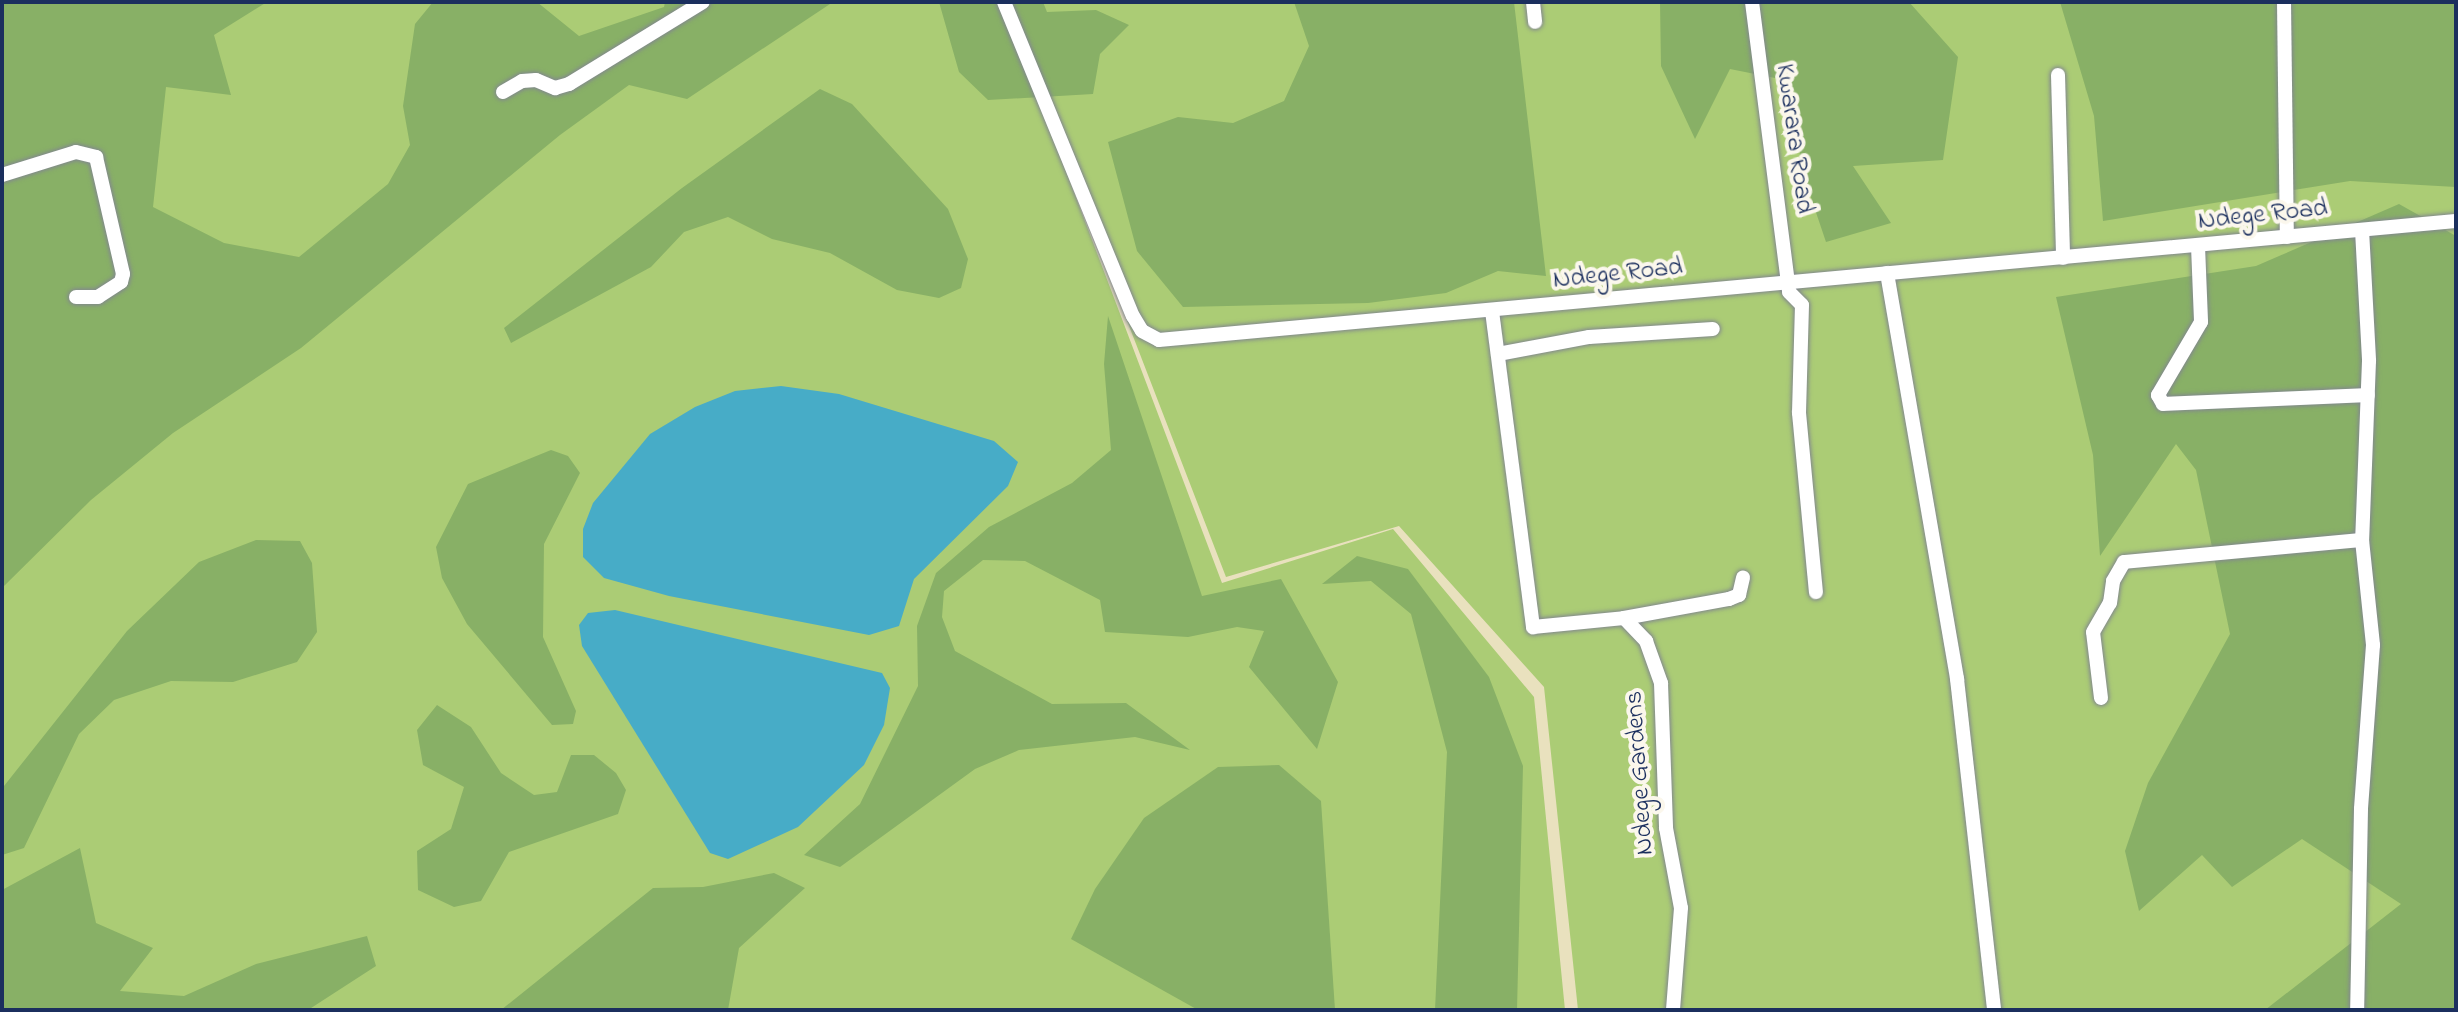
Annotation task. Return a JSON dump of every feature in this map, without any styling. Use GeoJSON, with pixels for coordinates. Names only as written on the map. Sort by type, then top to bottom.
{"type":"FeatureCollection","features":[{"type":"Feature","properties":{"kind":"street"},"geometry":{"type":"LineString","coordinates":[[503,92],[522,81],[536,80],[555,88],[569,84],[703,2]]}},
{"type":"Feature","properties":{"kind":"street","name":"Ndege Road"},"geometry":{"type":"LineString","coordinates":[[1004,2],[1133,316],[1150,338],[1172,341],[2456,221]]}},
{"type":"Feature","properties":{"kind":"street"},"geometry":{"type":"LineString","coordinates":[[1533,2],[1535,22]]}},
{"type":"Feature","properties":{"kind":"street","name":"Kwarara Road"},"geometry":{"type":"LineString","coordinates":[[1752,2],[1760,93],[1789,292],[1802,305],[1799,413],[1816,592]]}},
{"type":"Feature","properties":{"kind":"street"},"geometry":{"type":"LineString","coordinates":[[2284,2],[2287,237]]}},
{"type":"Feature","properties":{"kind":"street"},"geometry":{"type":"LineString","coordinates":[[2058,75],[2063,258]]}},
{"type":"Feature","properties":{"kind":"street"},"geometry":{"type":"LineString","coordinates":[[2,175],[76,152],[96,157],[123,274],[121,282],[98,297],[76,297]]}},
{"type":"Feature","properties":{"kind":"street"},"geometry":{"type":"LineString","coordinates":[[2357,1010],[2361,809],[2373,645],[2362,540],[2368,395],[2362,230]]}},
{"type":"Feature","properties":{"kind":"street"},"geometry":{"type":"LineString","coordinates":[[2198,246],[2201,322],[2158,395],[2163,404],[2368,395]]}},
{"type":"Feature","properties":{"kind":"street"},"geometry":{"type":"LineString","coordinates":[[1887,273],[1957,679],[1994,1010]]}},
{"type":"Feature","properties":{"kind":"street"},"geometry":{"type":"LineString","coordinates":[[1492,311],[1533,627],[1624,618],[1729,599],[1739,595],[1743,577]]}},
{"type":"Feature","properties":{"kind":"street"},"geometry":{"type":"LineString","coordinates":[[1498,354],[1589,337],[1713,329]]}},
{"type":"Feature","properties":{"kind":"street"},"geometry":{"type":"LineString","coordinates":[[2101,698],[2093,632],[2110,603],[2113,581],[2124,562],[2362,540]]}},
{"type":"Feature","properties":{"kind":"street","name":"Ndege Gardens"},"geometry":{"type":"LineString","coordinates":[[1624,618],[1646,641],[1665,714],[1666,828],[1681,908],[1673,1010]]}},
{"type":"Feature","properties":{"kind":"green space"},"geometry":{"type":"Polygon","coordinates":[[[2,2],[715,2],[2,479],[2,2]]]}},
{"type":"Feature","properties":{"kind":"green space"},"geometry":{"type":"Polygon","coordinates":[[[2,2],[267,2],[214,35],[231,95],[166,87],[153,207],[224,243],[299,257],[388,184],[410,145],[403,106],[415,24],[433,2],[537,2],[579,36],[664,7],[665,2],[833,2],[687,99],[629,85],[560,135],[301,348],[173,433],[91,500],[2,588],[2,2]]]}},
{"type":"Feature","properties":{"kind":"green space"},"geometry":{"type":"Polygon","coordinates":[[[723,2],[992,2],[1019,47],[1222,583],[1393,529],[1534,697],[1565,1010],[2,1010],[2,497],[723,2]]]}},
{"type":"Feature","properties":{"kind":"green space"},"geometry":{"type":"Polygon","coordinates":[[[939,2],[1043,2],[1047,12],[1096,10],[1129,25],[1100,54],[1093,94],[988,100],[959,72],[939,2]]]}},
{"type":"Feature","properties":{"kind":"green space"},"geometry":{"type":"Polygon","coordinates":[[[999,2],[2456,2],[2456,1010],[1578,1010],[1544,687],[1399,526],[1226,577],[1009,15],[999,2]]]}},
{"type":"Feature","properties":{"kind":"green space"},"geometry":{"type":"Polygon","coordinates":[[[1294,2],[1514,2],[1546,276],[1498,271],[1446,293],[1368,303],[1183,307],[1137,251],[1108,142],[1178,117],[1233,123],[1284,101],[1309,46],[1294,2]]]}},
{"type":"Feature","properties":{"kind":"green space"},"geometry":{"type":"Polygon","coordinates":[[[1660,2],[1909,2],[1958,57],[1943,160],[1853,166],[1891,223],[1826,242],[1802,171],[1790,81],[1730,69],[1695,139],[1661,66],[1660,2]]]}},
{"type":"Feature","properties":{"kind":"green space"},"geometry":{"type":"Polygon","coordinates":[[[2060,2],[2456,2],[2456,187],[2350,181],[2103,221],[2094,116],[2060,2]]]}},
{"type":"Feature","properties":{"kind":"green space"},"geometry":{"type":"Polygon","coordinates":[[[820,89],[852,104],[948,209],[968,259],[961,288],[939,298],[897,290],[830,253],[772,239],[728,217],[684,232],[651,267],[511,343],[504,328],[682,188],[820,89]]]}},
{"type":"Feature","properties":{"kind":"green space"},"geometry":{"type":"Polygon","coordinates":[[[2399,204],[2456,236],[2456,1010],[2265,1010],[2401,904],[2302,839],[2232,887],[2202,855],[2139,911],[2125,851],[2148,783],[2230,634],[2196,470],[2176,444],[2100,556],[2093,455],[2056,297],[2256,266],[2399,204]]]}},
{"type":"Feature","properties":{"kind":"green space"},"geometry":{"type":"Polygon","coordinates":[[[1108,316],[1202,596],[1281,579],[1338,682],[1317,749],[1249,667],[1264,631],[1237,627],[1188,637],[1105,632],[1100,600],[1025,561],[983,560],[944,591],[942,617],[955,651],[1052,704],[1126,703],[1190,750],[1135,737],[1019,750],[975,769],[840,867],[804,855],[860,804],[918,686],[917,626],[936,573],[989,527],[1072,483],[1111,450],[1104,364],[1108,316]]]}},
{"type":"Feature","properties":{"kind":"green space"},"geometry":{"type":"Polygon","coordinates":[[[551,450],[568,456],[580,473],[544,544],[543,637],[576,711],[573,724],[552,725],[467,624],[442,578],[436,547],[468,484],[551,450]]]}},
{"type":"Feature","properties":{"kind":"green space"},"geometry":{"type":"Polygon","coordinates":[[[256,540],[300,541],[312,563],[317,632],[297,662],[233,682],[171,681],[114,700],[79,734],[24,848],[2,855],[4,786],[127,631],[199,562],[256,540]]]}},
{"type":"Feature","properties":{"kind":"green space"},"geometry":{"type":"Polygon","coordinates":[[[1357,556],[1408,569],[1489,677],[1523,766],[1517,1010],[1435,1010],[1447,752],[1411,614],[1371,581],[1322,584],[1357,556]]]}},
{"type":"Feature","properties":{"kind":"green space"},"geometry":{"type":"Polygon","coordinates":[[[437,705],[471,727],[501,773],[534,795],[557,792],[571,755],[594,755],[616,773],[626,790],[618,814],[509,852],[481,901],[454,907],[418,890],[417,851],[451,829],[464,787],[423,765],[417,730],[437,705]]]}},
{"type":"Feature","properties":{"kind":"green space"},"geometry":{"type":"Polygon","coordinates":[[[1279,765],[1321,801],[1335,1010],[1198,1010],[1071,939],[1095,889],[1144,818],[1218,767],[1279,765]]]}},
{"type":"Feature","properties":{"kind":"green space"},"geometry":{"type":"Polygon","coordinates":[[[80,848],[96,923],[153,948],[120,991],[184,996],[256,964],[367,936],[376,966],[308,1010],[2,1010],[2,890],[80,848]]]}},
{"type":"Feature","properties":{"kind":"green space"},"geometry":{"type":"Polygon","coordinates":[[[774,873],[805,888],[739,948],[728,1010],[501,1010],[653,888],[703,887],[774,873]]]}},
{"type":"Feature","properties":{"kind":"water"},"geometry":{"type":"Polygon","coordinates":[[[781,386],[839,394],[994,441],[1018,462],[1008,486],[914,579],[899,626],[869,635],[669,596],[604,578],[583,557],[583,529],[593,503],[650,434],[695,407],[735,391],[781,386]]]}},
{"type":"Feature","properties":{"kind":"water"},"geometry":{"type":"Polygon","coordinates":[[[615,610],[882,673],[890,688],[884,725],[864,765],[798,827],[728,859],[710,853],[582,646],[579,625],[588,613],[615,610]]]}}]}
